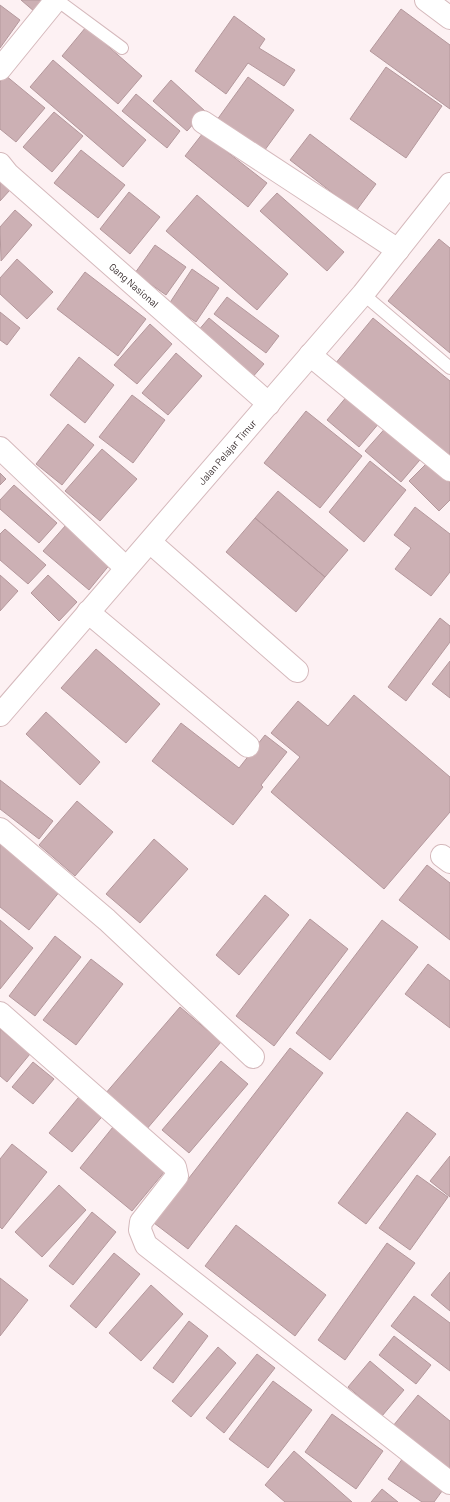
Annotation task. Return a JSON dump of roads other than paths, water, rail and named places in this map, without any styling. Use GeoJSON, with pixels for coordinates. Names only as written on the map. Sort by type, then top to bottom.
{"type":"FeatureCollection","features":[{"type":"Feature","properties":{"kind":"street"},"geometry":{"type":"LineString","coordinates":[[0,69],[57,0]]}},
{"type":"Feature","properties":{"kind":"street"},"geometry":{"type":"LineString","coordinates":[[426,0],[450,18]]}},
{"type":"Feature","properties":{"kind":"street"},"geometry":{"type":"LineString","coordinates":[[203,122],[398,250]]}},
{"type":"Feature","properties":{"kind":"street","name":"Gang Nasional"},"geometry":{"type":"LineString","coordinates":[[0,164],[8,174],[269,404]]}},
{"type":"Feature","properties":{"kind":"street","name":"Jalan Pelajar Timur"},"geometry":{"type":"LineString","coordinates":[[3,704],[88,612],[269,404],[363,294],[450,184]]}},
{"type":"Feature","properties":{"kind":"street"},"geometry":{"type":"LineString","coordinates":[[310,356],[450,470]]}},
{"type":"Feature","properties":{"kind":"street"},"geometry":{"type":"LineString","coordinates":[[0,448],[126,568]]}},
{"type":"Feature","properties":{"kind":"street"},"geometry":{"type":"LineString","coordinates":[[150,542],[296,671]]}},
{"type":"Feature","properties":{"kind":"street"},"geometry":{"type":"LineString","coordinates":[[88,612],[248,746]]}},
{"type":"Feature","properties":{"kind":"street"},"geometry":{"type":"LineString","coordinates":[[0,829],[107,920],[253,1057]]}},
{"type":"Feature","properties":{"kind":"street"},"geometry":{"type":"LineString","coordinates":[[0,1013],[175,1167],[177,1176],[141,1222],[140,1230],[146,1245],[450,1483]]}},
{"type":"Feature","properties":{"kind":"lane"},"geometry":{"type":"LineString","coordinates":[[57,0],[122,48]]}},
{"type":"Feature","properties":{"kind":"lane"},"geometry":{"type":"LineString","coordinates":[[363,294],[450,368]]}}]}
